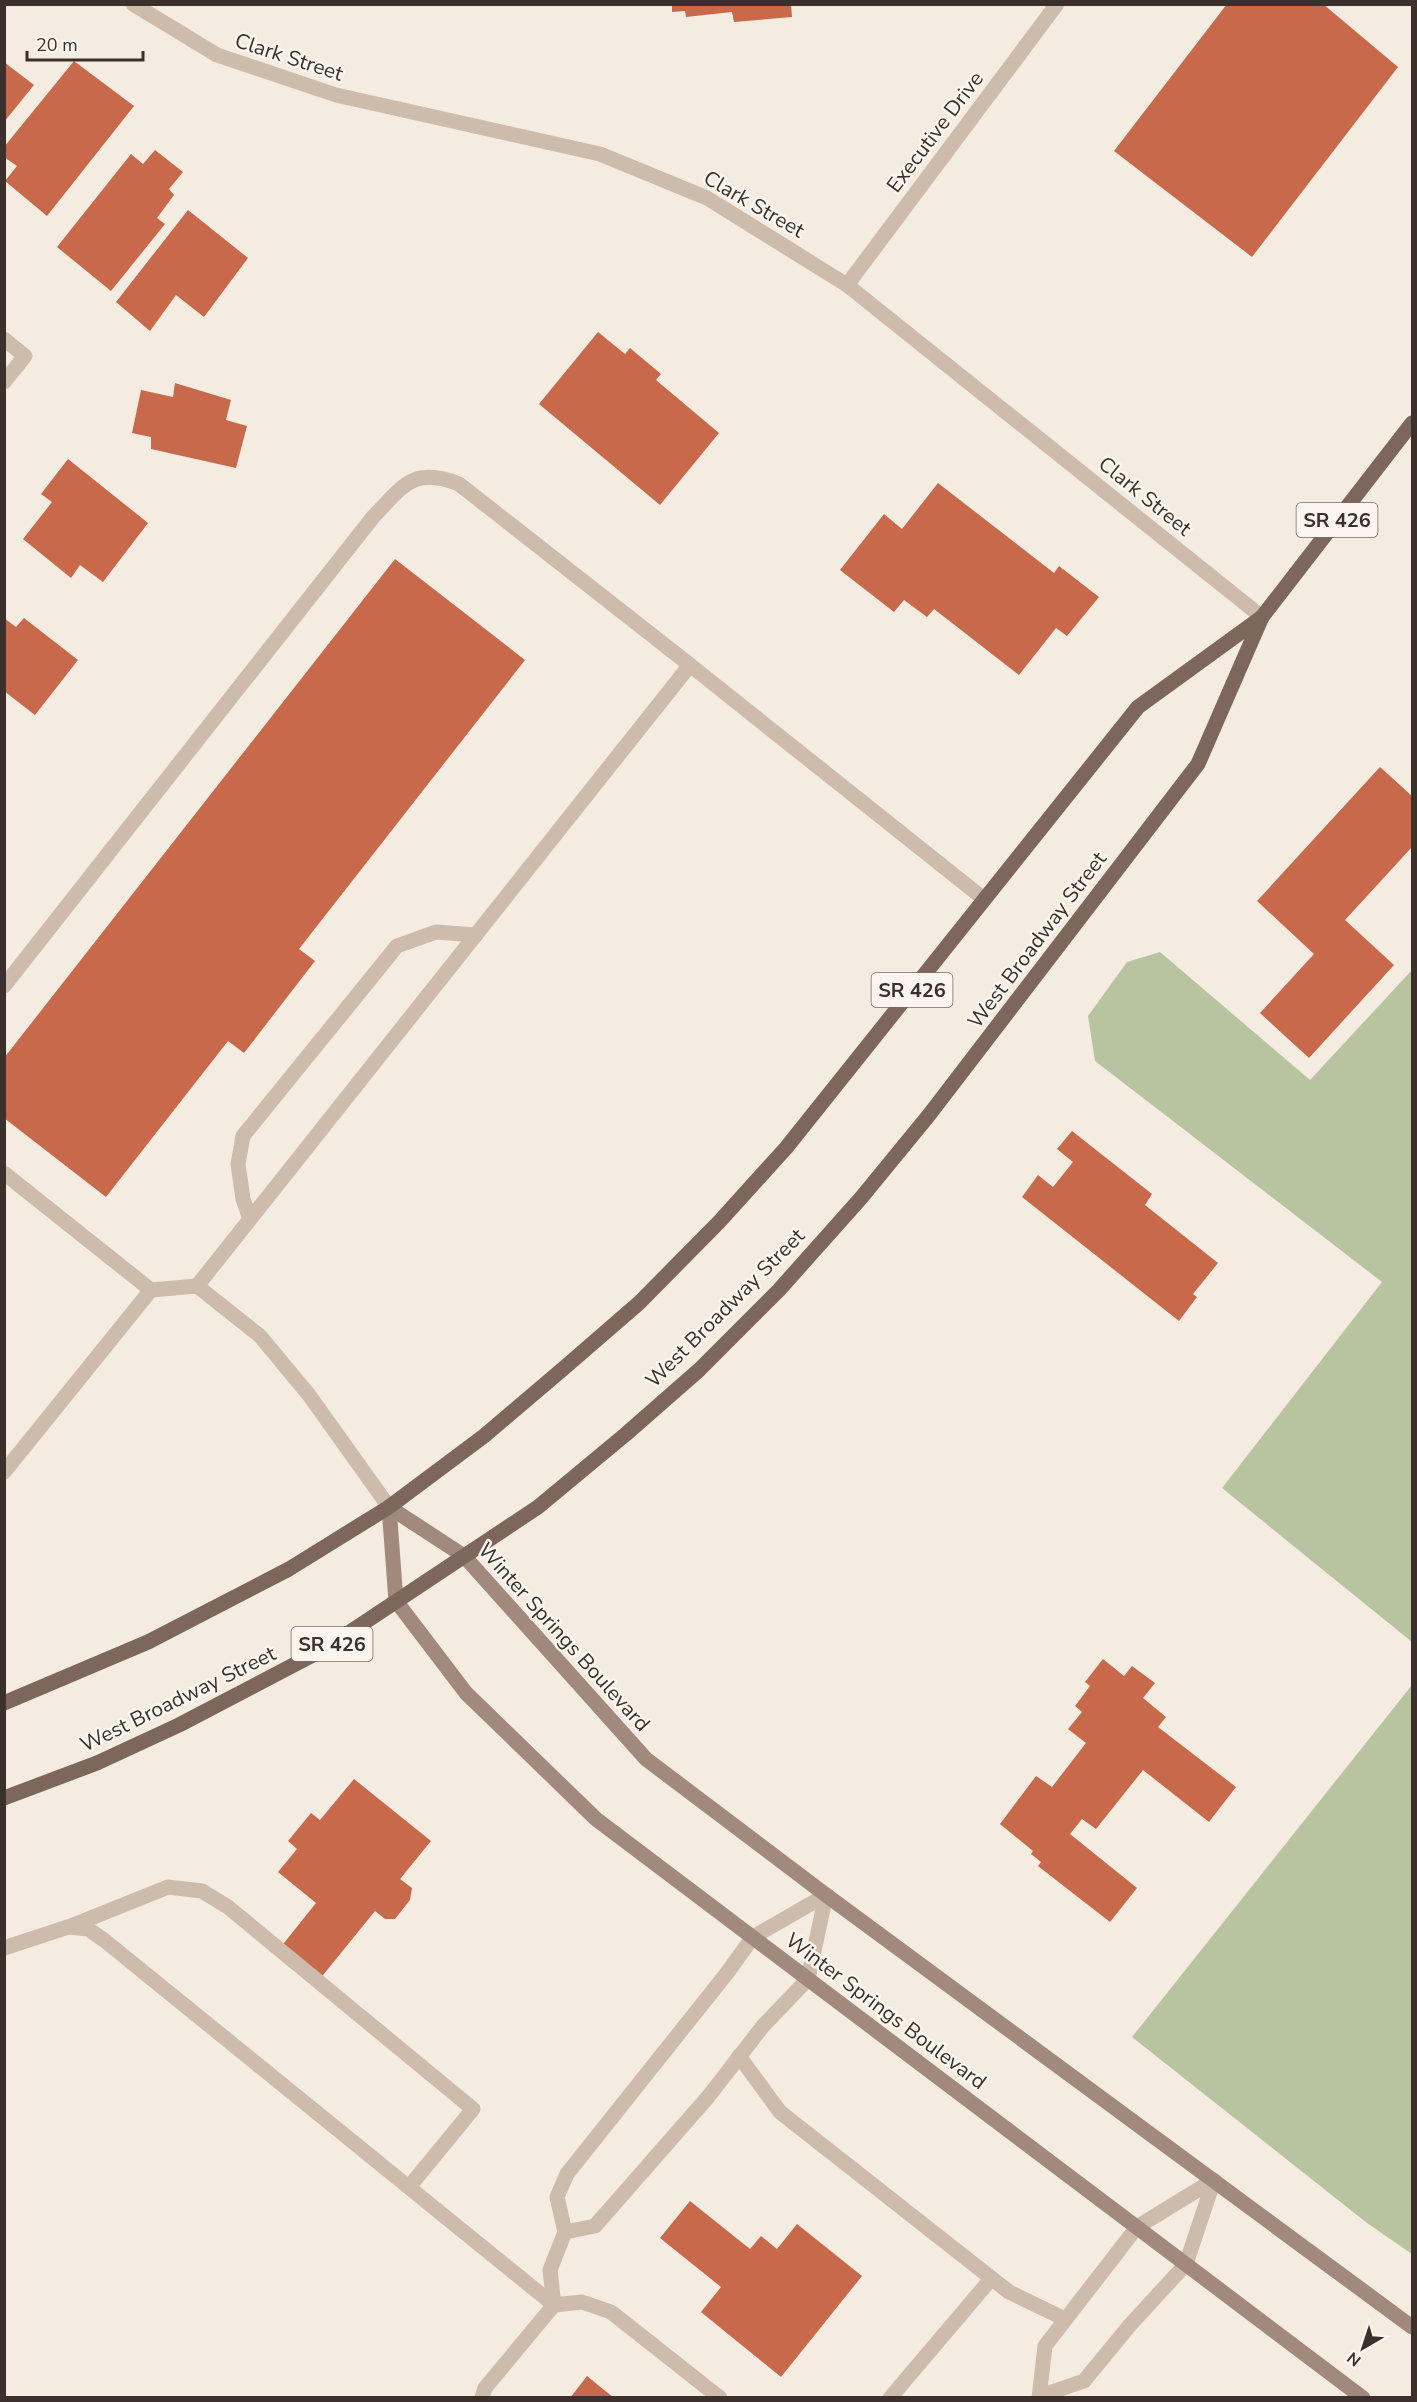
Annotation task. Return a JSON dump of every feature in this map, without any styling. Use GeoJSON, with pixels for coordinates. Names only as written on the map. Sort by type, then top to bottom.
{"type":"FeatureCollection","features":[{"type":"Feature","properties":{"kind":"main road","name":"West Broadway Street"},"geometry":{"type":"LineString","coordinates":[[4,1798],[97,1763],[179,1725],[326,1648],[538,1507],[691,1377],[779,1290],[861,1198],[929,1115],[1198,764],[1262,617],[1413,423]]}},
{"type":"Feature","properties":{"kind":"main road","name":"West Broadway Street"},"geometry":{"type":"LineString","coordinates":[[4,1703],[148,1642],[289,1569],[389,1507],[484,1436],[639,1303],[719,1222],[786,1148],[1138,707],[1262,617]]}},
{"type":"Feature","properties":{"kind":"street","name":"Clark Street"},"geometry":{"type":"LineString","coordinates":[[133,4],[217,55],[336,95],[600,154],[707,198],[847,285],[1262,617]]}},
{"type":"Feature","properties":{"kind":"street","name":"Executive Drive"},"geometry":{"type":"LineString","coordinates":[[847,285],[1057,4]]}},
{"type":"Feature","properties":{"kind":"street"},"geometry":{"type":"LineString","coordinates":[[4,339],[25,356],[4,382]]}},
{"type":"Feature","properties":{"kind":"street"},"geometry":{"type":"LineString","coordinates":[[4,986],[373,517],[407,482],[423,477],[440,476],[459,484],[984,899]]}},
{"type":"Feature","properties":{"kind":"street"},"geometry":{"type":"LineString","coordinates":[[197,1286],[690,665]]}},
{"type":"Feature","properties":{"kind":"street"},"geometry":{"type":"LineString","coordinates":[[250,1219],[243,1199],[238,1164],[243,1136],[397,946],[436,932],[476,935]]}},
{"type":"Feature","properties":{"kind":"street"},"geometry":{"type":"LineString","coordinates":[[4,1173],[151,1290],[197,1286],[260,1336],[309,1395],[389,1507],[396,1601]]}},
{"type":"Feature","properties":{"kind":"street"},"geometry":{"type":"LineString","coordinates":[[4,1472],[151,1290]]}},
{"type":"Feature","properties":{"kind":"street","name":"Winter Springs Boulevard"},"geometry":{"type":"LineString","coordinates":[[389,1507],[464,1556],[646,1759],[826,1895],[1413,2327]]}},
{"type":"Feature","properties":{"kind":"street","name":"Winter Springs Boulevard"},"geometry":{"type":"LineString","coordinates":[[396,1601],[466,1693],[596,1819],[1363,2397]]}},
{"type":"Feature","properties":{"kind":"street"},"geometry":{"type":"LineString","coordinates":[[4,1948],[68,1927],[168,1887],[202,1892],[228,1907],[473,2109],[409,2187]]}},
{"type":"Feature","properties":{"kind":"street"},"geometry":{"type":"LineString","coordinates":[[554,2305],[550,2270],[565,2232],[557,2198],[567,2174],[753,1937],[826,1895]]}},
{"type":"Feature","properties":{"kind":"street"},"geometry":{"type":"LineString","coordinates":[[565,2232],[596,2226],[708,2097],[763,2026],[808,1979],[826,1895]]}},
{"type":"Feature","properties":{"kind":"street"},"geometry":{"type":"LineString","coordinates":[[68,1927],[88,1929],[104,1940],[554,2305]]}},
{"type":"Feature","properties":{"kind":"street"},"geometry":{"type":"LineString","coordinates":[[739,2056],[780,2112],[1009,2292],[1065,2319]]}},
{"type":"Feature","properties":{"kind":"street"},"geometry":{"type":"LineString","coordinates":[[1214,2180],[1186,2264],[1130,2325],[1084,2381],[1039,2397],[1045,2346],[1137,2227],[1214,2180]]}},
{"type":"Feature","properties":{"kind":"street"},"geometry":{"type":"LineString","coordinates":[[890,2397],[992,2279]]}},
{"type":"Feature","properties":{"kind":"street"},"geometry":{"type":"LineString","coordinates":[[482,2397],[485,2388],[554,2305],[582,2302],[611,2312],[720,2397]]}},
{"type":"Feature","properties":{"kind":"green space"},"geometry":{"type":"Polygon","coordinates":[[[1160,952],[1310,1080],[1412,970],[1412,1642],[1222,1488],[1382,1282],[1095,1061],[1088,1016],[1127,962],[1160,952]]]}},
{"type":"Feature","properties":{"kind":"green space"},"geometry":{"type":"Polygon","coordinates":[[[1412,1685],[1412,2254],[1367,2223],[1132,2037],[1412,1685]]]}},
{"type":"Feature","properties":{"kind":"building"},"geometry":{"type":"Polygon","coordinates":[[[672,4],[791,4],[792,17],[734,22],[732,12],[686,17],[685,11],[672,12],[672,4]]]}},
{"type":"Feature","properties":{"kind":"building"},"geometry":{"type":"Polygon","coordinates":[[[1227,4],[1323,4],[1398,67],[1252,257],[1114,151],[1227,4]]]}},
{"type":"Feature","properties":{"kind":"building"},"geometry":{"type":"Polygon","coordinates":[[[74,61],[134,106],[47,216],[5,181],[17,166],[4,157],[4,147],[74,61]]]}},
{"type":"Feature","properties":{"kind":"building"},"geometry":{"type":"Polygon","coordinates":[[[4,62],[34,85],[4,122],[4,62]]]}},
{"type":"Feature","properties":{"kind":"building"},"geometry":{"type":"Polygon","coordinates":[[[155,150],[183,172],[169,189],[174,195],[157,218],[165,224],[111,291],[57,247],[131,154],[143,164],[155,150]]]}},
{"type":"Feature","properties":{"kind":"building"},"geometry":{"type":"Polygon","coordinates":[[[188,210],[248,258],[204,317],[176,295],[150,331],[116,302],[188,210]]]}},
{"type":"Feature","properties":{"kind":"building"},"geometry":{"type":"Polygon","coordinates":[[[598,332],[625,354],[630,348],[661,374],[656,380],[719,433],[660,505],[539,404],[598,332]]]}},
{"type":"Feature","properties":{"kind":"building"},"geometry":{"type":"Polygon","coordinates":[[[175,383],[231,400],[226,420],[247,426],[236,468],[151,449],[151,437],[132,433],[141,390],[173,397],[175,383]]]}},
{"type":"Feature","properties":{"kind":"building"},"geometry":{"type":"Polygon","coordinates":[[[68,459],[148,523],[103,582],[80,565],[71,578],[23,539],[52,502],[41,494],[68,459]]]}},
{"type":"Feature","properties":{"kind":"building"},"geometry":{"type":"Polygon","coordinates":[[[938,483],[1054,573],[1059,566],[1099,597],[1067,636],[1056,628],[1019,675],[934,609],[927,617],[904,600],[894,612],[840,570],[884,514],[902,529],[938,483]]]}},
{"type":"Feature","properties":{"kind":"building"},"geometry":{"type":"Polygon","coordinates":[[[395,559],[525,660],[299,949],[315,961],[244,1053],[228,1041],[106,1197],[4,1118],[4,1058],[395,559]]]}},
{"type":"Feature","properties":{"kind":"building"},"geometry":{"type":"Polygon","coordinates":[[[4,618],[16,627],[24,618],[78,660],[35,715],[4,691],[4,618]]]}},
{"type":"Feature","properties":{"kind":"building"},"geometry":{"type":"Polygon","coordinates":[[[1380,767],[1412,796],[1412,847],[1345,920],[1394,965],[1309,1058],[1260,1013],[1314,954],[1257,901],[1380,767]]]}},
{"type":"Feature","properties":{"kind":"building"},"geometry":{"type":"Polygon","coordinates":[[[1072,1131],[1152,1194],[1145,1205],[1218,1263],[1193,1294],[1197,1297],[1179,1321],[1022,1197],[1038,1175],[1053,1187],[1073,1162],[1057,1149],[1072,1131]]]}},
{"type":"Feature","properties":{"kind":"building"},"geometry":{"type":"Polygon","coordinates":[[[1103,1659],[1124,1676],[1132,1666],[1155,1683],[1143,1698],[1166,1717],[1158,1727],[1236,1787],[1209,1822],[1143,1770],[1096,1829],[1082,1819],[1070,1834],[1137,1888],[1110,1922],[1038,1866],[1041,1862],[1031,1854],[1033,1851],[1000,1824],[1036,1776],[1052,1787],[1086,1743],[1068,1729],[1082,1712],[1075,1706],[1090,1686],[1085,1682],[1103,1659]]]}},
{"type":"Feature","properties":{"kind":"building"},"geometry":{"type":"Polygon","coordinates":[[[354,1779],[431,1841],[400,1879],[412,1888],[410,1900],[395,1919],[385,1919],[375,1911],[319,1980],[280,1948],[316,1903],[278,1872],[297,1849],[288,1841],[311,1813],[320,1820],[354,1779]]]}},
{"type":"Feature","properties":{"kind":"building"},"geometry":{"type":"Polygon","coordinates":[[[690,2201],[750,2249],[761,2236],[777,2249],[797,2224],[862,2276],[781,2377],[701,2312],[721,2287],[660,2238],[690,2201]]]}},
{"type":"Feature","properties":{"kind":"building"},"geometry":{"type":"Polygon","coordinates":[[[587,2376],[614,2398],[570,2398],[587,2376]]]}}]}
